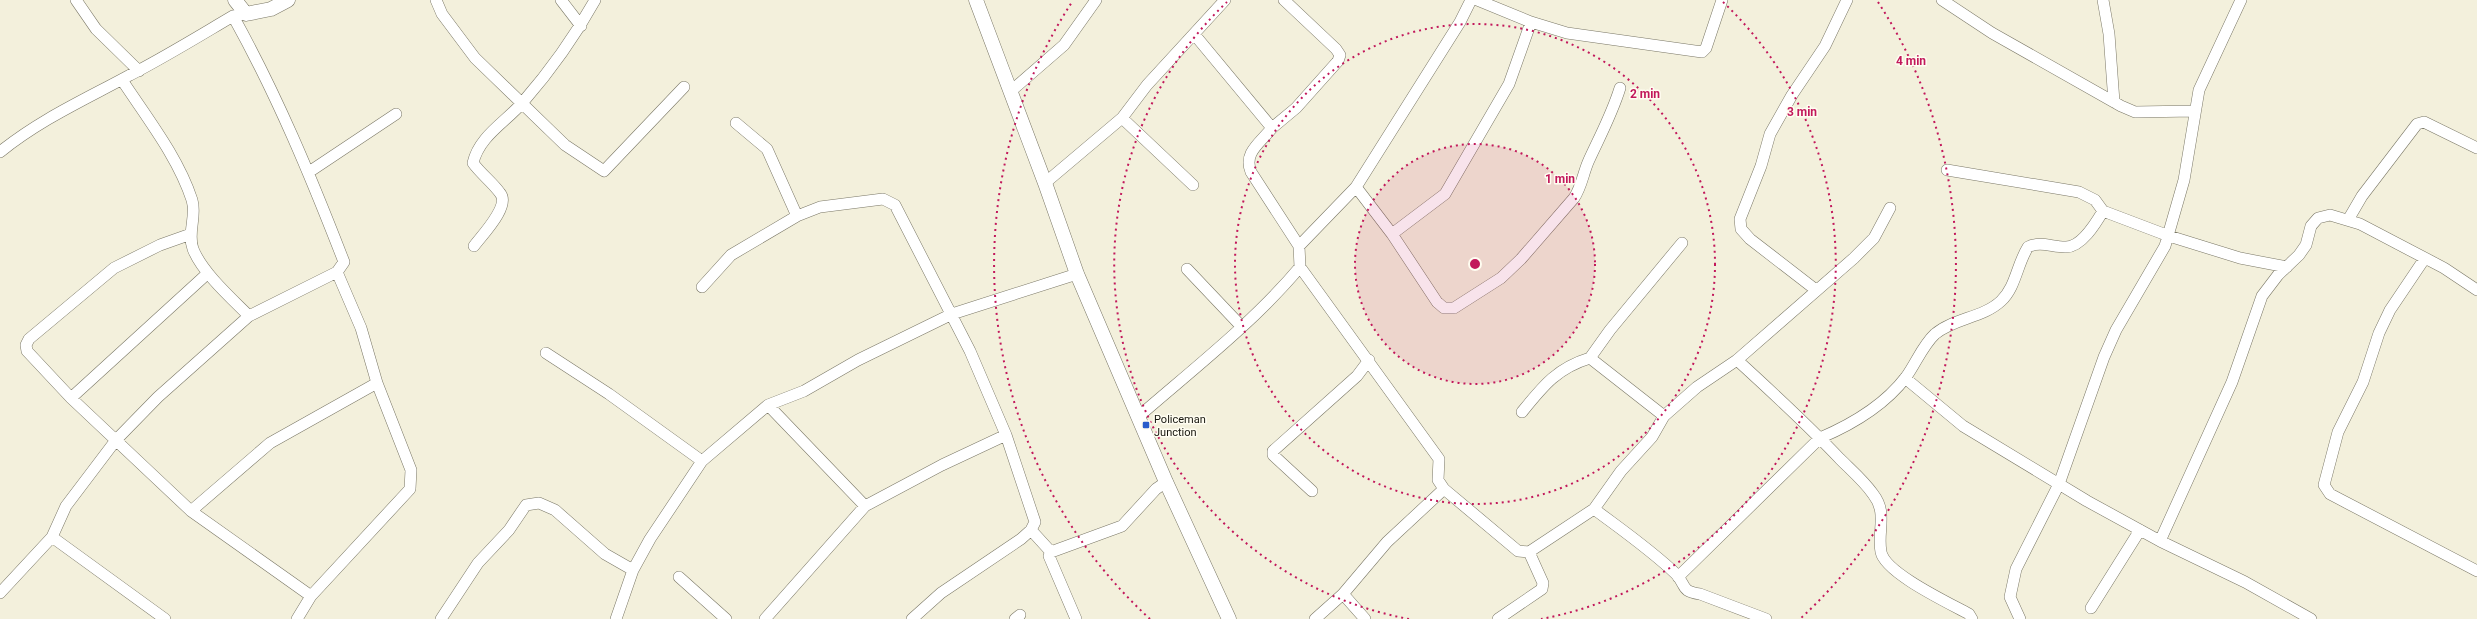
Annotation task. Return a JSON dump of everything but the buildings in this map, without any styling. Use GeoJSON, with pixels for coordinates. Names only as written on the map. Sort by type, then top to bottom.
{"type":"FeatureCollection","features":[{"type":"Feature","properties":{"kind":"street"},"geometry":{"type":"LineString","coordinates":[[76,0],[96,29],[139,71]]}},
{"type":"Feature","properties":{"kind":"street"},"geometry":{"type":"LineString","coordinates":[[0,593],[52,537],[66,506],[116,440],[158,397],[249,316],[337,272],[344,262],[309,172],[260,65],[235,0]]}},
{"type":"Feature","properties":{"kind":"street"},"geometry":{"type":"LineString","coordinates":[[0,152],[20,136],[58,112],[139,71],[240,15],[271,9],[288,0]]}},
{"type":"Feature","properties":{"kind":"street"},"geometry":{"type":"LineString","coordinates":[[436,0],[442,14],[475,58],[565,145],[604,171],[684,87]]}},
{"type":"Feature","properties":{"kind":"street"},"geometry":{"type":"LineString","coordinates":[[561,0],[581,26]]}},
{"type":"Feature","properties":{"kind":"street"},"geometry":{"type":"LineString","coordinates":[[474,246],[498,215],[503,202],[502,194],[473,163],[475,152],[482,142],[522,103],[581,26],[595,0]]}},
{"type":"Feature","properties":{"kind":"street"},"geometry":{"type":"LineString","coordinates":[[976,0],[1045,182],[1077,274],[1166,482],[1229,619]]}},
{"type":"Feature","properties":{"kind":"street"},"geometry":{"type":"LineString","coordinates":[[1011,91],[1064,45],[1096,0]]}},
{"type":"Feature","properties":{"kind":"street"},"geometry":{"type":"LineString","coordinates":[[1045,182],[1122,118],[1147,85],[1225,0]]}},
{"type":"Feature","properties":{"kind":"street"},"geometry":{"type":"LineString","coordinates":[[1284,0],[1336,49],[1340,55],[1338,61],[1296,108],[1272,128],[1248,156],[1247,162],[1251,172],[1299,246],[1300,267],[1369,360],[1439,459],[1438,480],[1444,489],[1518,551],[1529,552],[1594,509],[1621,472],[1652,437],[1664,416],[1697,387],[1737,360],[1854,258],[1874,238],[1890,208]]}},
{"type":"Feature","properties":{"kind":"street"},"geometry":{"type":"LineString","coordinates":[[1299,246],[1356,187],[1460,22],[1471,0]]}},
{"type":"Feature","properties":{"kind":"street"},"geometry":{"type":"LineString","coordinates":[[1477,0],[1531,22],[1589,38],[1702,52],[1706,48],[1722,0]]}},
{"type":"Feature","properties":{"kind":"street"},"geometry":{"type":"LineString","coordinates":[[1816,290],[1750,239],[1741,229],[1740,219],[1761,166],[1770,134],[1792,95],[1825,46],[1848,0]]}},
{"type":"Feature","properties":{"kind":"street"},"geometry":{"type":"LineString","coordinates":[[1942,0],[1957,5],[1992,33],[2114,102],[2135,112],[2194,111]]}},
{"type":"Feature","properties":{"kind":"street"},"geometry":{"type":"LineString","coordinates":[[2103,0],[2109,34],[2114,102]]}},
{"type":"Feature","properties":{"kind":"street"},"geometry":{"type":"LineString","coordinates":[[2020,619],[2010,597],[2016,569],[2059,484],[2110,344],[2152,271],[2169,236],[2184,180],[2194,111],[2206,71],[2241,0]]}},
{"type":"Feature","properties":{"kind":"street"},"geometry":{"type":"LineString","coordinates":[[1392,234],[1445,194],[1510,84],[1531,22]]}},
{"type":"Feature","properties":{"kind":"street"},"geometry":{"type":"LineString","coordinates":[[1194,34],[1272,128]]}},
{"type":"Feature","properties":{"kind":"street"},"geometry":{"type":"LineString","coordinates":[[122,80],[152,125],[183,179],[193,202],[191,234],[192,248],[208,273],[249,316]]}},
{"type":"Feature","properties":{"kind":"street"},"geometry":{"type":"LineString","coordinates":[[1356,187],[1392,234],[1437,302],[1444,308],[1454,308],[1501,278],[1521,259],[1577,193],[1588,162],[1611,117],[1620,88]]}},
{"type":"Feature","properties":{"kind":"street"},"geometry":{"type":"LineString","coordinates":[[309,172],[396,114]]}},
{"type":"Feature","properties":{"kind":"street"},"geometry":{"type":"LineString","coordinates":[[1122,118],[1193,185]]}},
{"type":"Feature","properties":{"kind":"street"},"geometry":{"type":"LineString","coordinates":[[2348,220],[2367,190],[2417,124],[2424,122],[2477,148]]}},
{"type":"Feature","properties":{"kind":"street"},"geometry":{"type":"LineString","coordinates":[[736,123],[767,149],[797,216]]}},
{"type":"Feature","properties":{"kind":"street"},"geometry":{"type":"LineString","coordinates":[[1946,170],[2079,192],[2095,200],[2103,211],[2169,236],[2240,258],[2287,267]]}},
{"type":"Feature","properties":{"kind":"street"},"geometry":{"type":"LineString","coordinates":[[702,287],[731,255],[797,216],[820,208],[883,199],[895,205],[970,351],[1006,435],[1035,522],[1031,530],[941,593],[912,619]]}},
{"type":"Feature","properties":{"kind":"street"},"geometry":{"type":"LineString","coordinates":[[1678,577],[1820,438],[1849,426],[1891,394],[1905,378],[1935,334],[1985,311],[2001,301],[2014,282],[2020,258],[2028,247],[2040,244],[2072,246],[2088,232],[2103,211]]}},
{"type":"Feature","properties":{"kind":"street"},"geometry":{"type":"LineString","coordinates":[[2160,541],[2206,435],[2232,382],[2262,296],[2269,285],[2306,245],[2311,226],[2318,218],[2330,215],[2360,224],[2424,258],[2477,290]]}},
{"type":"Feature","properties":{"kind":"street"},"geometry":{"type":"LineString","coordinates":[[191,234],[160,245],[114,268],[29,339],[26,345],[27,351],[71,398],[191,511],[311,596]]}},
{"type":"Feature","properties":{"kind":"street"},"geometry":{"type":"LineString","coordinates":[[1522,412],[1542,387],[1570,364],[1590,358],[1610,330],[1682,243]]}},
{"type":"Feature","properties":{"kind":"street"},"geometry":{"type":"LineString","coordinates":[[2424,258],[2390,310],[2379,333],[2363,382],[2338,432],[2324,485],[2330,494],[2477,572]]}},
{"type":"Feature","properties":{"kind":"street"},"geometry":{"type":"LineString","coordinates":[[1138,417],[1241,326],[1286,284],[1300,267]]}},
{"type":"Feature","properties":{"kind":"street"},"geometry":{"type":"LineString","coordinates":[[1187,269],[1241,326]]}},
{"type":"Feature","properties":{"kind":"street"},"geometry":{"type":"LineString","coordinates":[[297,619],[311,596],[410,489],[410,470],[377,383],[361,328],[337,272]]}},
{"type":"Feature","properties":{"kind":"street"},"geometry":{"type":"LineString","coordinates":[[71,398],[208,273]]}},
{"type":"Feature","properties":{"kind":"street"},"geometry":{"type":"LineString","coordinates":[[616,619],[633,570],[650,539],[702,461],[768,405],[804,391],[858,360],[952,314],[1077,274]]}},
{"type":"Feature","properties":{"kind":"street"},"geometry":{"type":"LineString","coordinates":[[546,353],[609,394],[702,461]]}},
{"type":"Feature","properties":{"kind":"street"},"geometry":{"type":"LineString","coordinates":[[1590,358],[1664,416]]}},
{"type":"Feature","properties":{"kind":"street"},"geometry":{"type":"LineString","coordinates":[[1312,491],[1273,455],[1273,450],[1357,376],[1369,360]]}},
{"type":"Feature","properties":{"kind":"street"},"geometry":{"type":"LineString","coordinates":[[1737,360],[1820,438],[1880,503],[1882,512],[1881,552],[1887,565],[1924,590],[1969,614],[1972,619]]}},
{"type":"Feature","properties":{"kind":"street"},"geometry":{"type":"LineString","coordinates":[[1905,378],[1963,426],[2059,484],[2160,541],[2245,582],[2311,619]]}},
{"type":"Feature","properties":{"kind":"street"},"geometry":{"type":"LineString","coordinates":[[191,511],[270,443],[377,383]]}},
{"type":"Feature","properties":{"kind":"street"},"geometry":{"type":"LineString","coordinates":[[768,405],[866,506]]}},
{"type":"Feature","properties":{"kind":"street"},"geometry":{"type":"LineString","coordinates":[[765,619],[866,506],[942,465],[1006,435]]}},
{"type":"Feature","properties":{"kind":"street"},"geometry":{"type":"LineString","coordinates":[[1051,552],[1122,526],[1156,489],[1166,482]]}},
{"type":"Feature","properties":{"kind":"street"},"geometry":{"type":"LineString","coordinates":[[1315,619],[1343,594],[1387,542],[1444,489]]}},
{"type":"Feature","properties":{"kind":"street"},"geometry":{"type":"LineString","coordinates":[[440,619],[478,563],[509,530],[526,505],[539,503],[555,510],[605,554],[633,570]]}},
{"type":"Feature","properties":{"kind":"street"},"geometry":{"type":"LineString","coordinates":[[1594,509],[1659,557],[1678,577],[1683,587],[1688,592],[1700,594],[1766,619]]}},
{"type":"Feature","properties":{"kind":"street"},"geometry":{"type":"LineString","coordinates":[[1031,530],[1051,552]]}},
{"type":"Feature","properties":{"kind":"street"},"geometry":{"type":"LineString","coordinates":[[2091,608],[2140,530]]}},
{"type":"Feature","properties":{"kind":"street"},"geometry":{"type":"LineString","coordinates":[[52,537],[165,619]]}},
{"type":"Feature","properties":{"kind":"street"},"geometry":{"type":"LineString","coordinates":[[1051,552],[1049,556],[1076,619]]}},
{"type":"Feature","properties":{"kind":"street"},"geometry":{"type":"LineString","coordinates":[[1498,619],[1542,589],[1543,583],[1529,552]]}},
{"type":"Feature","properties":{"kind":"street"},"geometry":{"type":"LineString","coordinates":[[679,577],[726,619]]}},
{"type":"Feature","properties":{"kind":"street"},"geometry":{"type":"LineString","coordinates":[[1343,594],[1365,619]]}},
{"type":"Feature","properties":{"kind":"place","name":"Policeman Junction"},"geometry":{"type":"Point","coordinates":[1146,425]}}]}
